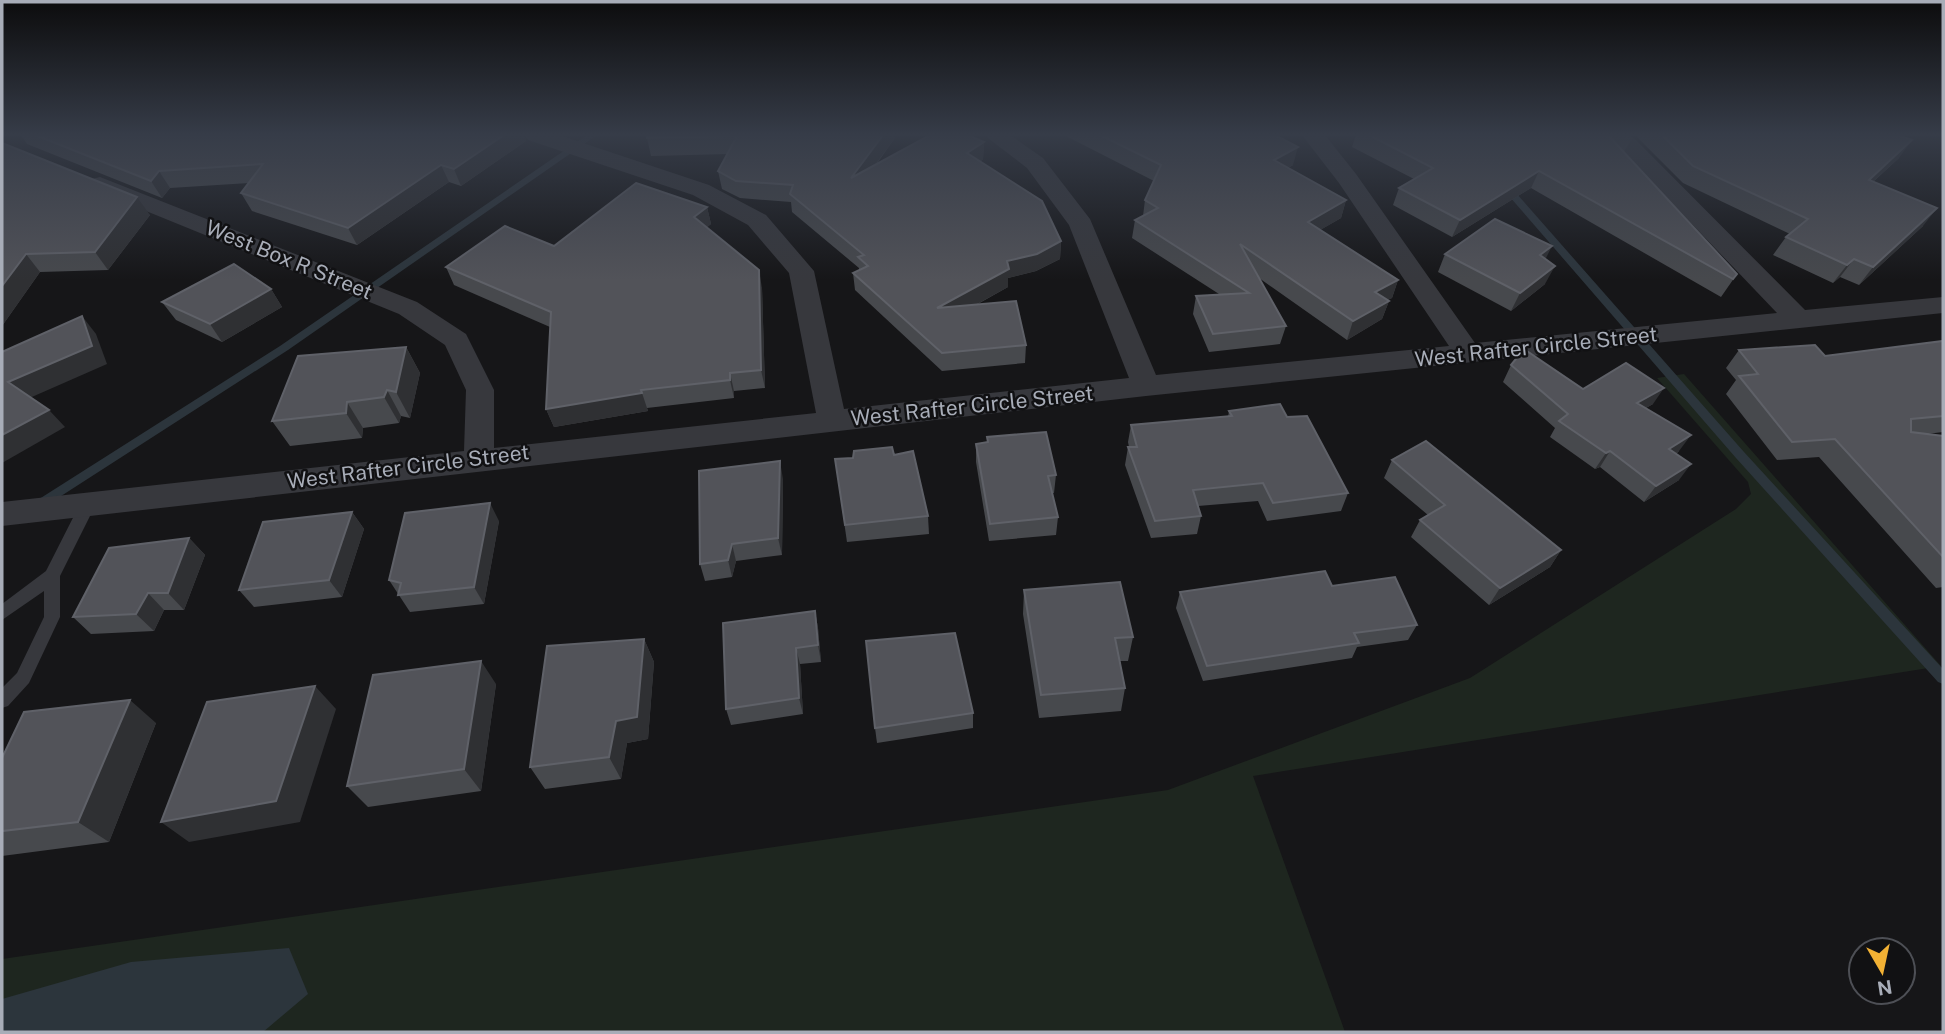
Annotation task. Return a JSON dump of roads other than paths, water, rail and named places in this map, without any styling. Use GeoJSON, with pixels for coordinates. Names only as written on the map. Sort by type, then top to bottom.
{"type":"FeatureCollection","features":[{"type":"Feature","properties":{"kind":"street","name":"West Box R Street"},"geometry":{"type":"LineString","coordinates":[[97,183],[408,309],[456,340],[480,390],[479,459]]}},
{"type":"Feature","properties":{"kind":"street"},"geometry":{"type":"LineString","coordinates":[[681,183],[701,190],[757,220],[801,271],[832,421]]}},
{"type":"Feature","properties":{"kind":"street"},"geometry":{"type":"LineString","coordinates":[[1050,183],[1081,224],[1146,386]]}},
{"type":"Feature","properties":{"kind":"street"},"geometry":{"type":"LineString","coordinates":[[1351,183],[1468,353]]}},
{"type":"Feature","properties":{"kind":"street"},"geometry":{"type":"LineString","coordinates":[[1665,183],[1800,321]]}},
{"type":"Feature","properties":{"kind":"street","name":"West Rafter Circle Street"},"geometry":{"type":"LineString","coordinates":[[2,514],[1146,386],[1943,305]]}},
{"type":"Feature","properties":{"kind":"lane"},"geometry":{"type":"LineString","coordinates":[[2,700],[23,678],[52,617],[52,576],[88,504]]}},
{"type":"Feature","properties":{"kind":"lane"},"geometry":{"type":"LineString","coordinates":[[2,612],[52,576]]}},
{"type":"Feature","properties":{"kind":"waterway"},"geometry":{"type":"LineString","coordinates":[[40,504],[284,348],[523,183]]}},
{"type":"Feature","properties":{"kind":"waterway"},"geometry":{"type":"LineString","coordinates":[[1506,187],[1740,455],[1943,678]]}}]}
